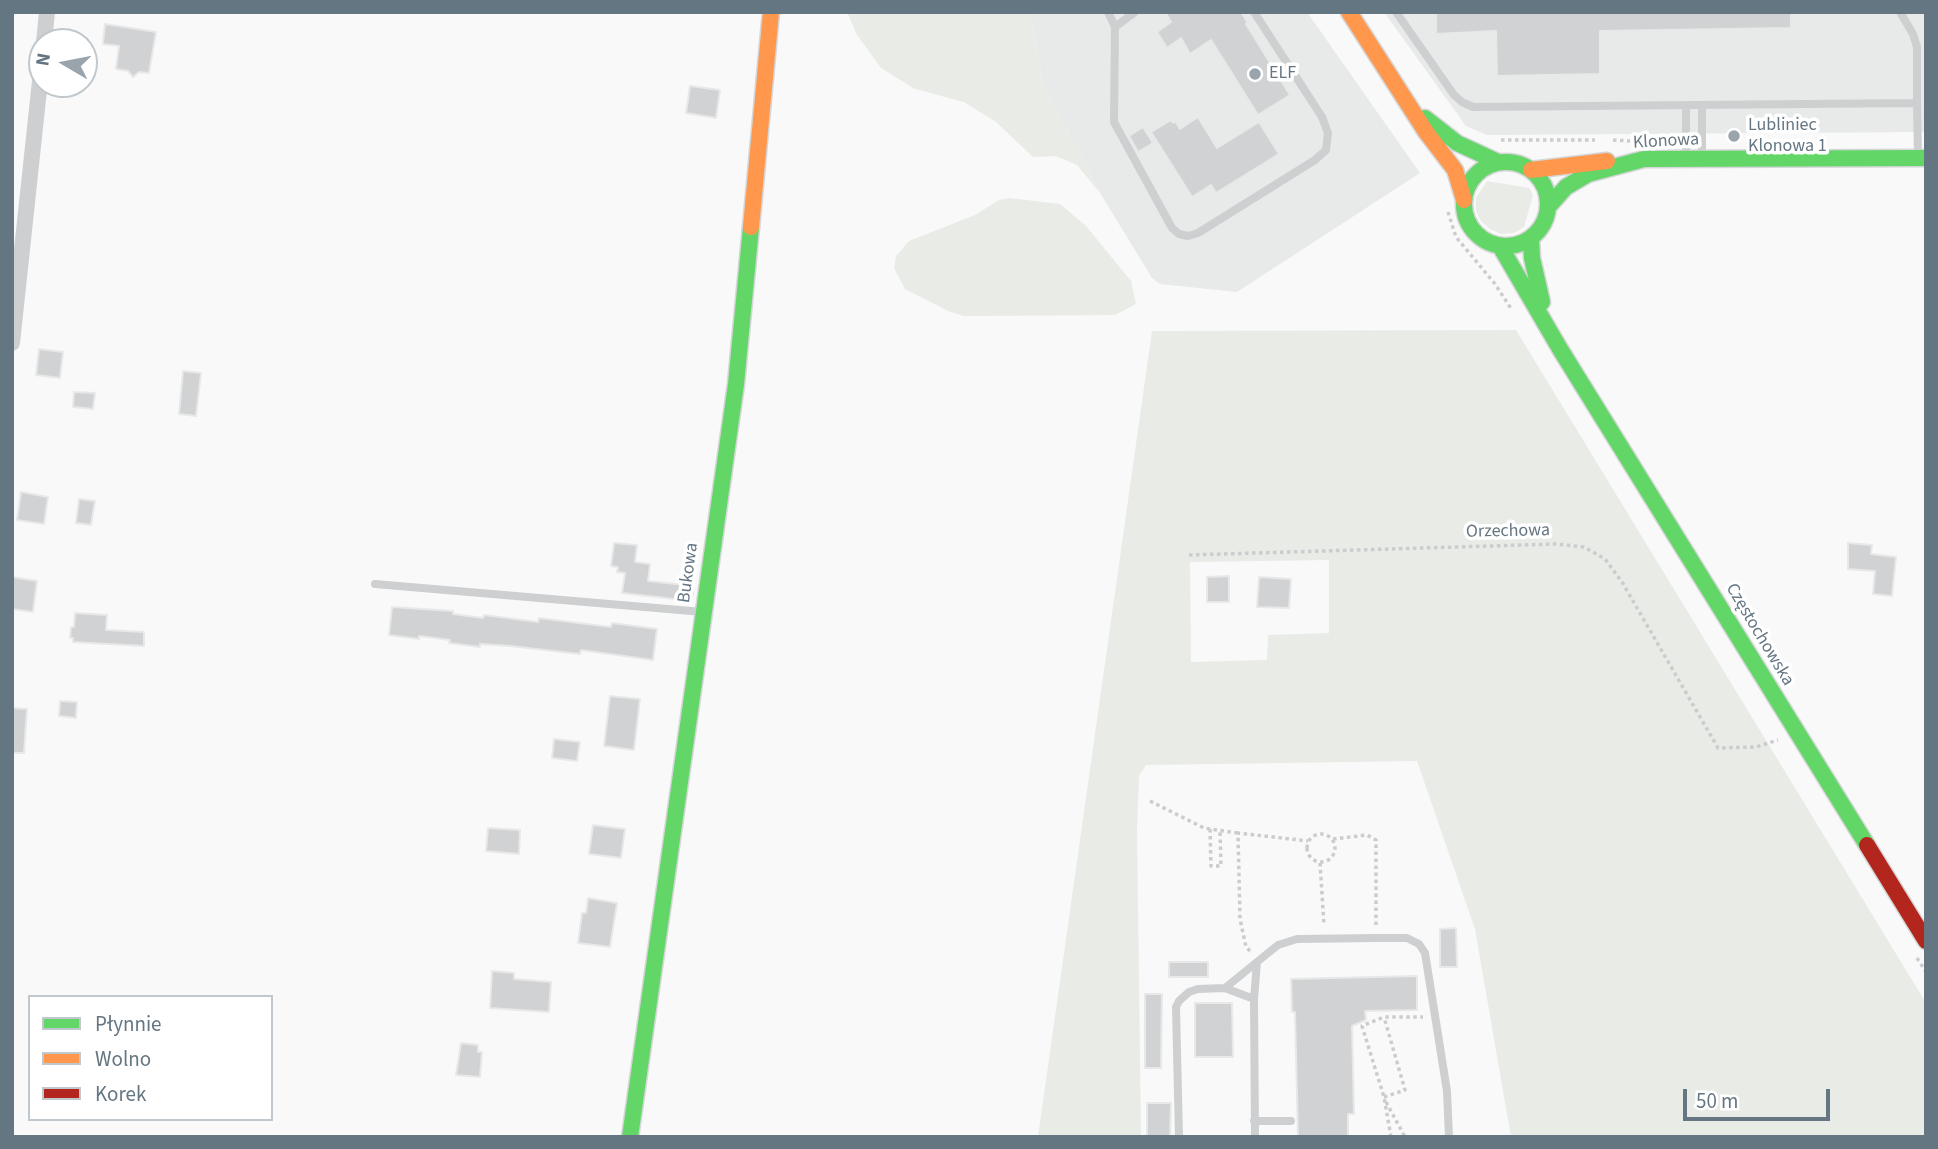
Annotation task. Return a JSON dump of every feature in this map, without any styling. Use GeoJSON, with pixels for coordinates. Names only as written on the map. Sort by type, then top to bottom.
{"type":"FeatureCollection","features":[{"type":"Feature","properties":{"kind":"street","name":"Bukowa"},"geometry":{"type":"LineString","coordinates":[[630,1137],[736,384],[771,12]]}},
{"type":"Feature","properties":{"kind":"street"},"geometry":{"type":"LineString","coordinates":[[1349,12],[1407,103],[1455,170],[1469,225],[1477,235],[1500,246],[1512,246],[1531,239],[1544,225],[1549,206],[1544,185],[1531,170],[1512,162],[1498,162],[1485,167],[1467,187],[1464,200]]}},
{"type":"Feature","properties":{"kind":"street"},"geometry":{"type":"LineString","coordinates":[[12,343],[38,98]]}},
{"type":"Feature","properties":{"kind":"street"},"geometry":{"type":"LineString","coordinates":[[1407,103],[1457,143],[1498,162]]}},
{"type":"Feature","properties":{"kind":"street","name":"Klonowa"},"geometry":{"type":"LineString","coordinates":[[1549,206],[1566,187],[1588,174],[1644,159],[1922,158]]}},
{"type":"Feature","properties":{"kind":"street"},"geometry":{"type":"LineString","coordinates":[[1531,170],[1644,159]]}},
{"type":"Feature","properties":{"kind":"street","name":"Częstochowska"},"geometry":{"type":"LineString","coordinates":[[1531,239],[1531,258],[1537,287],[1560,349]]}},
{"type":"Feature","properties":{"kind":"street","name":"Częstochowska"},"geometry":{"type":"LineString","coordinates":[[1500,246],[1560,349],[1926,941]]}},
{"type":"Feature","properties":{"kind":"lane"},"geometry":{"type":"LineString","coordinates":[[1108,12],[1115,27],[1114,122],[1172,228],[1179,234],[1188,236],[1198,233],[1315,160],[1326,150],[1328,133],[1322,117],[1254,12]]}},
{"type":"Feature","properties":{"kind":"lane"},"geometry":{"type":"LineString","coordinates":[[1115,27],[1135,12]]}},
{"type":"Feature","properties":{"kind":"lane"},"geometry":{"type":"LineString","coordinates":[[1396,12],[1454,95],[1473,107],[1917,103]]}},
{"type":"Feature","properties":{"kind":"lane"},"geometry":{"type":"LineString","coordinates":[[1900,12],[1917,47],[1917,103],[1922,158]]}},
{"type":"Feature","properties":{"kind":"lane"},"geometry":{"type":"LineString","coordinates":[[1694,159],[1702,105]]}},
{"type":"Feature","properties":{"kind":"lane"},"geometry":{"type":"LineString","coordinates":[[1686,106],[1694,159]]}},
{"type":"Feature","properties":{"kind":"lane"},"geometry":{"type":"LineString","coordinates":[[375,584],[703,612]]}},
{"type":"Feature","properties":{"kind":"lane"},"geometry":{"type":"LineString","coordinates":[[1225,988],[1267,952],[1287,942],[1376,937],[1407,938],[1419,944],[1428,963],[1447,1091],[1450,1137]]}},
{"type":"Feature","properties":{"kind":"lane"},"geometry":{"type":"LineString","coordinates":[[1255,1137],[1254,999],[1258,961]]}},
{"type":"Feature","properties":{"kind":"lane"},"geometry":{"type":"LineString","coordinates":[[1179,1137],[1178,1001],[1198,989],[1225,988],[1254,999]]}},
{"type":"Feature","properties":{"kind":"lane"},"geometry":{"type":"LineString","coordinates":[[1254,1121],[1291,1121]]}},
{"type":"Feature","properties":{"kind":"path","name":"Orzechowa"},"geometry":{"type":"LineString","coordinates":[[1189,555],[1556,544],[1584,547],[1605,559],[1622,582],[1718,748],[1765,746],[1794,729]]}},
{"type":"Feature","properties":{"kind":"path"},"geometry":{"type":"LineString","coordinates":[[1150,801],[1204,828],[1308,841],[1320,833],[1333,839],[1335,854],[1328,861],[1320,862],[1309,855],[1308,841]]}},
{"type":"Feature","properties":{"kind":"path"},"geometry":{"type":"LineString","coordinates":[[1210,829],[1211,866],[1221,866],[1220,830]]}},
{"type":"Feature","properties":{"kind":"path"},"geometry":{"type":"LineString","coordinates":[[1238,833],[1240,919],[1246,947],[1258,961]]}},
{"type":"Feature","properties":{"kind":"path"},"geometry":{"type":"LineString","coordinates":[[1333,839],[1367,835],[1376,840],[1376,937]]}},
{"type":"Feature","properties":{"kind":"path"},"geometry":{"type":"LineString","coordinates":[[1320,862],[1325,938]]}},
{"type":"Feature","properties":{"kind":"path"},"geometry":{"type":"LineString","coordinates":[[1391,1137],[1384,1097],[1362,1026],[1384,1017],[1435,1015]]}},
{"type":"Feature","properties":{"kind":"path"},"geometry":{"type":"LineString","coordinates":[[1384,1017],[1405,1090],[1384,1097]]}},
{"type":"Feature","properties":{"kind":"path"},"geometry":{"type":"LineString","coordinates":[[1384,1097],[1405,1137]]}},
{"type":"Feature","properties":{"kind":"shaded area"},"geometry":{"type":"Polygon","coordinates":[[[847,12],[1030,12],[1043,84],[1100,193],[1077,165],[1056,156],[1033,157],[996,122],[964,102],[915,89],[881,68],[857,35],[847,12]]]}},
{"type":"Feature","properties":{"kind":"shaded area"},"geometry":{"type":"Polygon","coordinates":[[[1030,12],[1307,12],[1420,173],[1237,292],[1160,284],[1152,278],[1100,193],[1043,84],[1030,12]]]}},
{"type":"Feature","properties":{"kind":"shaded area"},"geometry":{"type":"Polygon","coordinates":[[[1384,12],[1926,12],[1926,132],[1487,135],[1466,126],[1384,12]]]}},
{"type":"Feature","properties":{"kind":"shaded area"},"geometry":{"type":"Polygon","coordinates":[[[1487,181],[1529,188],[1533,195],[1524,227],[1514,233],[1501,234],[1481,221],[1476,211],[1476,198],[1487,181]]]}},
{"type":"Feature","properties":{"kind":"shaded area"},"geometry":{"type":"Polygon","coordinates":[[[1009,198],[1060,204],[1086,226],[1131,281],[1136,304],[1115,315],[964,316],[948,311],[905,289],[894,268],[896,256],[909,241],[975,215],[999,200],[1009,198]]]}},
{"type":"Feature","properties":{"kind":"shaded area"},"geometry":{"type":"Polygon","coordinates":[[[1516,330],[1926,1003],[1926,1137],[1511,1137],[1475,929],[1417,761],[1146,765],[1139,776],[1137,829],[1141,1137],[1038,1137],[1152,331],[1516,330]],[[1329,560],[1190,562],[1191,662],[1267,660],[1268,635],[1329,633],[1329,560]]]}},
{"type":"Feature","properties":{"kind":"building","name":"ELF"},"geometry":{"type":"Polygon","coordinates":[[[1165,12],[1241,12],[1290,95],[1258,115],[1211,40],[1190,54],[1181,38],[1167,48],[1157,32],[1171,22],[1165,12]]]}},
{"type":"Feature","properties":{"kind":"building"},"geometry":{"type":"Polygon","coordinates":[[[1436,12],[1791,12],[1791,28],[1600,31],[1600,74],[1497,76],[1496,31],[1436,34],[1436,12]]]}},
{"type":"Feature","properties":{"kind":"building"},"geometry":{"type":"Polygon","coordinates":[[[105,24],[156,32],[149,73],[139,72],[133,77],[128,71],[116,69],[119,46],[103,44],[105,24]]]}},
{"type":"Feature","properties":{"kind":"building"},"geometry":{"type":"Polygon","coordinates":[[[690,86],[720,90],[716,118],[686,113],[690,86]]]}},
{"type":"Feature","properties":{"kind":"building"},"geometry":{"type":"Polygon","coordinates":[[[1198,117],[1217,148],[1259,122],[1279,154],[1216,193],[1211,185],[1192,197],[1151,132],[1171,120],[1173,123],[1175,121],[1180,129],[1198,117]]]}},
{"type":"Feature","properties":{"kind":"building"},"geometry":{"type":"Polygon","coordinates":[[[1143,127],[1153,143],[1138,152],[1129,136],[1143,127]]]}},
{"type":"Feature","properties":{"kind":"building"},"geometry":{"type":"Polygon","coordinates":[[[39,349],[63,352],[60,378],[36,375],[39,349]]]}},
{"type":"Feature","properties":{"kind":"building"},"geometry":{"type":"Polygon","coordinates":[[[183,371],[201,373],[196,416],[179,414],[183,371]]]}},
{"type":"Feature","properties":{"kind":"building"},"geometry":{"type":"Polygon","coordinates":[[[74,392],[95,393],[93,409],[73,407],[74,392]]]}},
{"type":"Feature","properties":{"kind":"building"},"geometry":{"type":"Polygon","coordinates":[[[21,492],[48,497],[44,524],[17,520],[21,492]]]}},
{"type":"Feature","properties":{"kind":"building"},"geometry":{"type":"Polygon","coordinates":[[[79,499],[95,501],[91,525],[76,523],[79,499]]]}},
{"type":"Feature","properties":{"kind":"building"},"geometry":{"type":"Polygon","coordinates":[[[614,543],[637,545],[635,562],[650,564],[648,581],[694,586],[692,601],[622,593],[625,573],[617,572],[618,567],[611,566],[614,543]]]}},
{"type":"Feature","properties":{"kind":"building"},"geometry":{"type":"Polygon","coordinates":[[[1848,543],[1872,545],[1871,554],[1896,557],[1892,596],[1873,594],[1875,571],[1848,569],[1848,543]]]}},
{"type":"Feature","properties":{"kind":"building"},"geometry":{"type":"Polygon","coordinates":[[[1229,576],[1229,602],[1207,602],[1207,577],[1229,576]]]}},
{"type":"Feature","properties":{"kind":"building"},"geometry":{"type":"Polygon","coordinates":[[[12,577],[37,581],[33,612],[12,609],[12,577]]]}},
{"type":"Feature","properties":{"kind":"building"},"geometry":{"type":"Polygon","coordinates":[[[1259,577],[1291,579],[1289,608],[1257,607],[1259,577]]]}},
{"type":"Feature","properties":{"kind":"building"},"geometry":{"type":"Polygon","coordinates":[[[392,607],[453,611],[453,614],[483,618],[484,615],[538,622],[539,618],[611,627],[612,623],[657,629],[653,660],[581,650],[580,654],[510,646],[480,644],[480,647],[449,643],[450,640],[435,638],[389,635],[392,607]]]}},
{"type":"Feature","properties":{"kind":"building"},"geometry":{"type":"Polygon","coordinates":[[[75,613],[107,615],[106,630],[144,632],[144,646],[73,642],[73,638],[70,638],[75,613]]]}},
{"type":"Feature","properties":{"kind":"building"},"geometry":{"type":"Polygon","coordinates":[[[610,696],[640,699],[634,750],[604,746],[610,696]]]}},
{"type":"Feature","properties":{"kind":"building"},"geometry":{"type":"Polygon","coordinates":[[[60,701],[77,702],[76,718],[59,716],[60,701]]]}},
{"type":"Feature","properties":{"kind":"building"},"geometry":{"type":"Polygon","coordinates":[[[12,708],[27,709],[24,753],[12,753],[12,708]]]}},
{"type":"Feature","properties":{"kind":"building"},"geometry":{"type":"Polygon","coordinates":[[[554,739],[580,742],[577,761],[552,758],[554,739]]]}},
{"type":"Feature","properties":{"kind":"building"},"geometry":{"type":"Polygon","coordinates":[[[593,825],[625,829],[621,858],[589,854],[593,825]]]}},
{"type":"Feature","properties":{"kind":"building"},"geometry":{"type":"Polygon","coordinates":[[[488,828],[520,830],[519,854],[486,851],[488,828]]]}},
{"type":"Feature","properties":{"kind":"building"},"geometry":{"type":"Polygon","coordinates":[[[588,898],[617,903],[610,947],[578,943],[582,913],[586,913],[588,898]]]}},
{"type":"Feature","properties":{"kind":"building"},"geometry":{"type":"Polygon","coordinates":[[[1456,928],[1457,967],[1440,967],[1440,929],[1456,928]]]}},
{"type":"Feature","properties":{"kind":"building"},"geometry":{"type":"Polygon","coordinates":[[[1169,962],[1208,962],[1208,977],[1169,977],[1169,962]]]}},
{"type":"Feature","properties":{"kind":"building"},"geometry":{"type":"Polygon","coordinates":[[[492,971],[514,973],[514,979],[551,982],[549,1012],[490,1008],[492,971]]]}},
{"type":"Feature","properties":{"kind":"building"},"geometry":{"type":"Polygon","coordinates":[[[1417,976],[1417,1010],[1365,1011],[1366,1020],[1352,1026],[1354,1114],[1348,1114],[1348,1137],[1298,1137],[1295,1012],[1292,1012],[1291,979],[1417,976]]]}},
{"type":"Feature","properties":{"kind":"building"},"geometry":{"type":"Polygon","coordinates":[[[1145,994],[1162,994],[1161,1068],[1145,1068],[1145,994]]]}},
{"type":"Feature","properties":{"kind":"building"},"geometry":{"type":"Polygon","coordinates":[[[1195,1003],[1232,1003],[1233,1057],[1195,1057],[1195,1003]]]}},
{"type":"Feature","properties":{"kind":"building"},"geometry":{"type":"Polygon","coordinates":[[[461,1043],[478,1045],[478,1052],[482,1052],[480,1077],[456,1075],[461,1043]]]}},
{"type":"Feature","properties":{"kind":"building"},"geometry":{"type":"Polygon","coordinates":[[[1147,1103],[1171,1103],[1170,1137],[1147,1137],[1147,1103]]]}},
{"type":"Feature","properties":{"kind":"traffic: fast"},"geometry":{"type":"LineString","coordinates":[[1425,118],[1457,143],[1498,162]]}},
{"type":"Feature","properties":{"kind":"traffic: fast"},"geometry":{"type":"LineString","coordinates":[[1549,206],[1566,187],[1588,174],[1644,159],[1926,158]]}},
{"type":"Feature","properties":{"kind":"traffic: fast"},"geometry":{"type":"LineString","coordinates":[[1506,162],[1522,165],[1536,174],[1545,188],[1548,204],[1545,220],[1536,234],[1522,243],[1506,246],[1490,243],[1476,234],[1467,220],[1464,204],[1467,188],[1476,174],[1490,165],[1506,162]]}},
{"type":"Feature","properties":{"kind":"traffic: fast"},"geometry":{"type":"LineString","coordinates":[[630,1137],[736,384],[751,227]]}},
{"type":"Feature","properties":{"kind":"traffic: fast"},"geometry":{"type":"LineString","coordinates":[[1531,239],[1532,258],[1542,302]]}},
{"type":"Feature","properties":{"kind":"traffic: fast"},"geometry":{"type":"LineString","coordinates":[[1500,246],[1560,349],[1867,845]]}},
{"type":"Feature","properties":{"kind":"traffic: slow"},"geometry":{"type":"LineString","coordinates":[[751,227],[771,12]]}},
{"type":"Feature","properties":{"kind":"traffic: slow"},"geometry":{"type":"LineString","coordinates":[[1349,12],[1426,132],[1455,170],[1464,200]]}},
{"type":"Feature","properties":{"kind":"traffic: slow"},"geometry":{"type":"LineString","coordinates":[[1531,170],[1607,161]]}},
{"type":"Feature","properties":{"kind":"traffic: jam"},"geometry":{"type":"LineString","coordinates":[[1867,845],[1926,941]]}},
{"type":"Feature","properties":{"kind":"place","name":"ELF"},"geometry":{"type":"Point","coordinates":[1255,74]}},
{"type":"Feature","properties":{"kind":"place","name":"Lubliniec Klonowa 1"},"geometry":{"type":"Point","coordinates":[1734,136]}}]}
